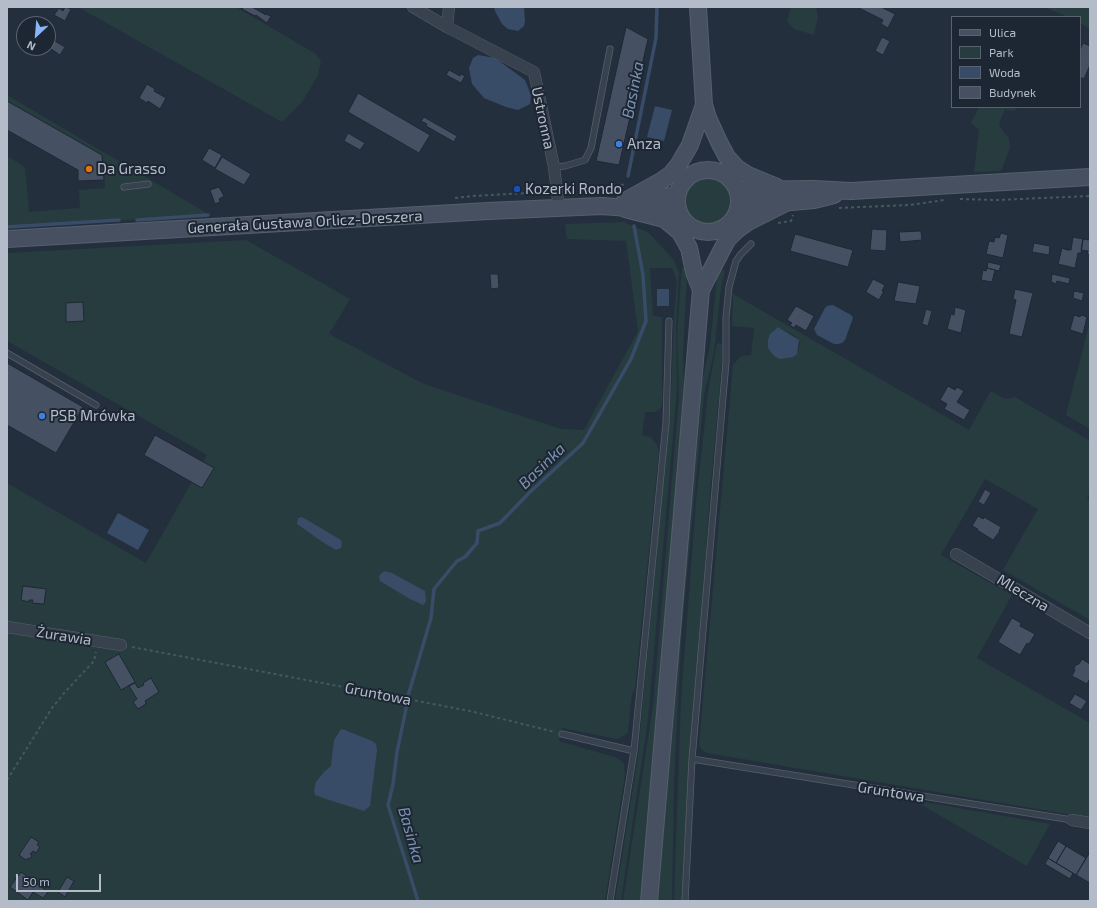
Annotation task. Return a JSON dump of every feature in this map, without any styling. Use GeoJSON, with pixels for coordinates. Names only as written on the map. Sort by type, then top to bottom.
{"type":"FeatureCollection","features":[{"type":"Feature","properties":{"kind":"main road"},"geometry":{"type":"LineString","coordinates":[[698,7],[704,114],[716,166],[721,173]]}},
{"type":"Feature","properties":{"kind":"main road"},"geometry":{"type":"LineString","coordinates":[[649,901],[702,274],[696,234],[685,221],[677,205],[678,194],[682,184],[694,168],[704,114]]}},
{"type":"Feature","properties":{"kind":"main road"},"geometry":{"type":"LineString","coordinates":[[625,205],[671,174],[680,164],[704,114]]}},
{"type":"Feature","properties":{"kind":"main road"},"geometry":{"type":"LineString","coordinates":[[704,114],[727,157],[737,168],[788,206]]}},
{"type":"Feature","properties":{"kind":"main road"},"geometry":{"type":"LineString","coordinates":[[685,221],[696,230],[704,232],[719,230],[728,225],[735,218],[739,209],[740,199],[737,189],[728,176],[721,173],[713,170],[704,170],[696,172],[688,177]]}},
{"type":"Feature","properties":{"kind":"main road"},"geometry":{"type":"LineString","coordinates":[[702,274],[717,258],[728,240],[737,230],[748,222],[788,206],[851,190],[1090,177]]}},
{"type":"Feature","properties":{"kind":"main road"},"geometry":{"type":"LineString","coordinates":[[737,189],[788,206]]}},
{"type":"Feature","properties":{"kind":"main road","name":"Generała Gustawa Orlicz-Dreszera"},"geometry":{"type":"LineString","coordinates":[[7,239],[488,211],[625,205],[678,194]]}},
{"type":"Feature","properties":{"kind":"main road"},"geometry":{"type":"LineString","coordinates":[[625,205],[664,219],[680,232],[702,274]]}},
{"type":"Feature","properties":{"kind":"main road","name":"Generała Gustawa Orlicz-Dreszera"},"geometry":{"type":"LineString","coordinates":[[625,205],[675,213],[685,221]]}},
{"type":"Feature","properties":{"kind":"main road"},"geometry":{"type":"LineString","coordinates":[[739,209],[745,206],[788,206]]}},
{"type":"Feature","properties":{"kind":"main road"},"geometry":{"type":"LineString","coordinates":[[702,274],[719,230]]}},
{"type":"Feature","properties":{"kind":"street"},"geometry":{"type":"LineString","coordinates":[[413,7],[447,27],[449,7]]}},
{"type":"Feature","properties":{"kind":"street","name":"Ustronna"},"geometry":{"type":"LineString","coordinates":[[447,27],[534,72],[554,167],[559,208]]}},
{"type":"Feature","properties":{"kind":"street","name":"Mleczna"},"geometry":{"type":"LineString","coordinates":[[956,554],[1090,633]]}},
{"type":"Feature","properties":{"kind":"street","name":"Żurawia"},"geometry":{"type":"LineString","coordinates":[[7,628],[121,645]]}},
{"type":"Feature","properties":{"kind":"street","name":"Gruntowa"},"geometry":{"type":"LineString","coordinates":[[1072,820],[1090,823]]}},
{"type":"Feature","properties":{"kind":"lane"},"geometry":{"type":"LineString","coordinates":[[554,167],[565,166],[585,160],[591,148],[610,49]]}},
{"type":"Feature","properties":{"kind":"lane"},"geometry":{"type":"LineString","coordinates":[[124,187],[148,184]]}},
{"type":"Feature","properties":{"kind":"lane"},"geometry":{"type":"LineString","coordinates":[[685,901],[692,760],[726,362],[726,318],[728,295],[736,261],[751,244]]}},
{"type":"Feature","properties":{"kind":"lane"},"geometry":{"type":"LineString","coordinates":[[610,901],[634,751],[666,423],[669,321]]}},
{"type":"Feature","properties":{"kind":"lane"},"geometry":{"type":"LineString","coordinates":[[7,353],[96,405]]}},
{"type":"Feature","properties":{"kind":"lane"},"geometry":{"type":"LineString","coordinates":[[562,734],[634,751]]}},
{"type":"Feature","properties":{"kind":"lane","name":"Gruntowa"},"geometry":{"type":"LineString","coordinates":[[692,760],[1072,820]]}},
{"type":"Feature","properties":{"kind":"path"},"geometry":{"type":"LineString","coordinates":[[449,200],[473,196],[605,188],[632,183]]}},
{"type":"Feature","properties":{"kind":"path"},"geometry":{"type":"LineString","coordinates":[[960,199],[997,200],[1090,196]]}},
{"type":"Feature","properties":{"kind":"path"},"geometry":{"type":"LineString","coordinates":[[833,209],[848,207],[910,205],[945,200]]}},
{"type":"Feature","properties":{"kind":"path"},"geometry":{"type":"LineString","coordinates":[[788,206],[798,215]]}},
{"type":"Feature","properties":{"kind":"path"},"geometry":{"type":"LineString","coordinates":[[776,223],[790,221],[788,206]]}},
{"type":"Feature","properties":{"kind":"path"},"geometry":{"type":"LineString","coordinates":[[7,780],[52,708],[94,661],[96,650],[90,640]]}},
{"type":"Feature","properties":{"kind":"path","name":"Gruntowa"},"geometry":{"type":"LineString","coordinates":[[121,645],[470,711],[562,734]]}},
{"type":"Feature","properties":{"kind":"green space"},"geometry":{"type":"Polygon","coordinates":[[[78,7],[236,7],[316,54],[321,61],[318,75],[302,102],[282,122],[78,7]]]}},
{"type":"Feature","properties":{"kind":"green space"},"geometry":{"type":"Polygon","coordinates":[[[791,7],[816,7],[818,16],[814,35],[794,29],[787,21],[791,7]]]}},
{"type":"Feature","properties":{"kind":"green space"},"geometry":{"type":"Polygon","coordinates":[[[1044,7],[1090,7],[1090,29],[1081,24],[1081,16],[1066,16],[1044,7]]]}},
{"type":"Feature","properties":{"kind":"green space"},"geometry":{"type":"Polygon","coordinates":[[[7,95],[210,215],[7,227],[7,156],[25,167],[29,212],[80,208],[79,190],[105,188],[102,155],[7,101],[7,95]]]}},
{"type":"Feature","properties":{"kind":"green space"},"geometry":{"type":"Polygon","coordinates":[[[978,108],[1016,108],[1015,111],[1005,109],[999,123],[1002,130],[1009,138],[1010,148],[1001,171],[974,172],[979,130],[971,123],[978,108]]]}},
{"type":"Feature","properties":{"kind":"green space"},"geometry":{"type":"Polygon","coordinates":[[[708,178],[721,182],[727,188],[731,201],[727,214],[721,220],[708,224],[695,220],[689,214],[685,201],[689,188],[695,182],[708,178]]]}},
{"type":"Feature","properties":{"kind":"green space"},"geometry":{"type":"Polygon","coordinates":[[[624,222],[649,233],[674,260],[679,272],[676,329],[677,390],[648,719],[621,901],[615,901],[638,756],[671,394],[677,281],[672,268],[650,268],[653,316],[662,317],[662,406],[655,412],[645,412],[642,435],[651,437],[657,445],[659,451],[635,688],[632,694],[628,732],[617,739],[562,728],[559,741],[618,758],[624,764],[625,774],[605,901],[7,901],[7,483],[146,563],[207,455],[7,341],[7,253],[246,240],[350,299],[329,334],[424,384],[561,429],[584,430],[638,331],[626,241],[567,239],[565,224],[624,222]]]}},
{"type":"Feature","properties":{"kind":"green space"},"geometry":{"type":"Polygon","coordinates":[[[718,267],[725,271],[721,288],[714,352],[704,395],[682,628],[674,779],[672,901],[656,901],[700,391],[710,346],[718,267]]]}},
{"type":"Feature","properties":{"kind":"green space"},"geometry":{"type":"Polygon","coordinates":[[[682,268],[686,268],[687,274],[683,354],[684,387],[640,901],[623,901],[653,706],[679,395],[677,335],[682,268]]]}},
{"type":"Feature","properties":{"kind":"green space"},"geometry":{"type":"Polygon","coordinates":[[[733,294],[969,430],[991,391],[1005,399],[1015,397],[1090,441],[1090,492],[1087,498],[1090,500],[1090,620],[1003,570],[1038,509],[985,479],[941,555],[1012,595],[977,658],[1090,723],[1090,818],[707,753],[701,749],[699,744],[733,365],[741,356],[751,355],[754,328],[732,326],[733,294]],[[778,327],[770,334],[798,351],[800,343],[795,336],[778,327]]]}},
{"type":"Feature","properties":{"kind":"green space"},"geometry":{"type":"Polygon","coordinates":[[[1090,321],[1090,429],[1066,415],[1090,321]]]}},
{"type":"Feature","properties":{"kind":"green space"},"geometry":{"type":"Polygon","coordinates":[[[717,343],[722,344],[722,361],[709,506],[683,901],[674,901],[681,699],[696,502],[708,392],[717,343]]]}},
{"type":"Feature","properties":{"kind":"green space"},"geometry":{"type":"Polygon","coordinates":[[[913,800],[1050,824],[1027,866],[913,800]]]}},
{"type":"Feature","properties":{"kind":"water"},"geometry":{"type":"Polygon","coordinates":[[[494,7],[524,7],[524,26],[518,31],[508,29],[502,24],[494,7]]]}},
{"type":"Feature","properties":{"kind":"water"},"geometry":{"type":"Polygon","coordinates":[[[478,55],[495,58],[525,80],[531,95],[530,104],[518,110],[484,98],[472,84],[469,68],[473,58],[478,55]]]}},
{"type":"Feature","properties":{"kind":"water"},"geometry":{"type":"Polygon","coordinates":[[[655,106],[672,110],[664,141],[647,137],[655,106]]]}},
{"type":"Feature","properties":{"kind":"water"},"geometry":{"type":"Polygon","coordinates":[[[657,289],[669,289],[669,306],[657,306],[657,289]]]}},
{"type":"Feature","properties":{"kind":"water"},"geometry":{"type":"Polygon","coordinates":[[[833,305],[851,315],[853,318],[845,340],[838,344],[834,344],[817,335],[814,329],[825,308],[833,305]]]}},
{"type":"Feature","properties":{"kind":"water"},"geometry":{"type":"Polygon","coordinates":[[[778,327],[799,340],[797,354],[793,357],[780,359],[774,356],[768,348],[770,334],[778,327]]]}},
{"type":"Feature","properties":{"kind":"water"},"geometry":{"type":"Polygon","coordinates":[[[118,513],[149,530],[138,550],[107,533],[118,513]]]}},
{"type":"Feature","properties":{"kind":"water"},"geometry":{"type":"Polygon","coordinates":[[[302,517],[341,540],[341,548],[336,550],[297,524],[298,518],[302,517]]]}},
{"type":"Feature","properties":{"kind":"water"},"geometry":{"type":"Polygon","coordinates":[[[384,571],[392,573],[425,591],[426,602],[423,605],[380,581],[379,576],[384,571]]]}},
{"type":"Feature","properties":{"kind":"water"},"geometry":{"type":"Polygon","coordinates":[[[341,729],[376,744],[377,750],[370,806],[364,811],[315,795],[314,791],[316,782],[331,766],[334,740],[341,729]]]}},
{"type":"Feature","properties":{"kind":"building"},"geometry":{"type":"Polygon","coordinates":[[[65,7],[71,9],[65,21],[54,15],[59,8],[63,11],[65,7]]]}},
{"type":"Feature","properties":{"kind":"building"},"geometry":{"type":"Polygon","coordinates":[[[244,7],[252,7],[266,15],[271,16],[267,23],[256,15],[255,16],[242,9],[244,7]]]}},
{"type":"Feature","properties":{"kind":"building"},"geometry":{"type":"Polygon","coordinates":[[[857,7],[881,7],[895,14],[888,28],[881,24],[883,20],[857,7]]]}},
{"type":"Feature","properties":{"kind":"building"},"geometry":{"type":"Polygon","coordinates":[[[626,27],[648,39],[619,165],[596,161],[626,27]]]}},
{"type":"Feature","properties":{"kind":"building"},"geometry":{"type":"Polygon","coordinates":[[[882,37],[890,41],[883,55],[875,51],[882,37]]]}},
{"type":"Feature","properties":{"kind":"building"},"geometry":{"type":"Polygon","coordinates":[[[56,42],[65,47],[60,55],[56,52],[56,42]]]}},
{"type":"Feature","properties":{"kind":"building"},"geometry":{"type":"Polygon","coordinates":[[[1083,43],[1090,46],[1090,65],[1084,79],[1081,78],[1081,48],[1083,43]]]}},
{"type":"Feature","properties":{"kind":"building"},"geometry":{"type":"Polygon","coordinates":[[[449,70],[460,76],[461,74],[465,76],[461,83],[446,75],[449,70]]]}},
{"type":"Feature","properties":{"kind":"building"},"geometry":{"type":"Polygon","coordinates":[[[147,84],[155,89],[154,91],[166,98],[160,109],[148,101],[147,103],[139,98],[147,84]]]}},
{"type":"Feature","properties":{"kind":"building"},"geometry":{"type":"Polygon","coordinates":[[[358,93],[430,135],[419,153],[348,112],[358,93]]]}},
{"type":"Feature","properties":{"kind":"building"},"geometry":{"type":"Polygon","coordinates":[[[7,101],[102,155],[104,180],[78,181],[78,170],[7,130],[7,101]]]}},
{"type":"Feature","properties":{"kind":"building"},"geometry":{"type":"Polygon","coordinates":[[[424,117],[457,136],[454,142],[426,126],[427,124],[421,121],[424,117]]]}},
{"type":"Feature","properties":{"kind":"building"},"geometry":{"type":"Polygon","coordinates":[[[348,133],[365,143],[360,150],[344,141],[348,133]]]}},
{"type":"Feature","properties":{"kind":"building"},"geometry":{"type":"Polygon","coordinates":[[[209,148],[222,155],[215,168],[202,160],[209,148]]]}},
{"type":"Feature","properties":{"kind":"building"},"geometry":{"type":"Polygon","coordinates":[[[222,157],[251,174],[244,185],[215,169],[222,157]]]}},
{"type":"Feature","properties":{"kind":"building"},"geometry":{"type":"Polygon","coordinates":[[[219,187],[224,196],[219,199],[220,202],[215,204],[210,190],[219,187]]]}},
{"type":"Feature","properties":{"kind":"building"},"geometry":{"type":"Polygon","coordinates":[[[872,229],[887,230],[886,251],[870,250],[872,229]]]}},
{"type":"Feature","properties":{"kind":"building"},"geometry":{"type":"Polygon","coordinates":[[[921,231],[922,240],[900,242],[899,232],[921,231]]]}},
{"type":"Feature","properties":{"kind":"building"},"geometry":{"type":"Polygon","coordinates":[[[1001,233],[1008,235],[1003,258],[986,254],[989,241],[994,242],[995,237],[999,238],[1001,233]]]}},
{"type":"Feature","properties":{"kind":"building"},"geometry":{"type":"Polygon","coordinates":[[[795,234],[853,250],[848,267],[790,251],[795,234]]]}},
{"type":"Feature","properties":{"kind":"building"},"geometry":{"type":"Polygon","coordinates":[[[1073,237],[1083,239],[1081,253],[1078,253],[1075,268],[1058,264],[1062,248],[1071,250],[1073,237]]]}},
{"type":"Feature","properties":{"kind":"building"},"geometry":{"type":"Polygon","coordinates":[[[1083,239],[1090,240],[1090,255],[1087,254],[1088,251],[1081,250],[1083,239]]]}},
{"type":"Feature","properties":{"kind":"building"},"geometry":{"type":"Polygon","coordinates":[[[1034,243],[1050,246],[1049,255],[1032,252],[1034,243]]]}},
{"type":"Feature","properties":{"kind":"building"},"geometry":{"type":"Polygon","coordinates":[[[988,262],[1001,265],[999,271],[987,268],[988,262]]]}},
{"type":"Feature","properties":{"kind":"building"},"geometry":{"type":"Polygon","coordinates":[[[987,268],[995,270],[992,282],[981,280],[983,270],[986,271],[987,268]]]}},
{"type":"Feature","properties":{"kind":"building"},"geometry":{"type":"Polygon","coordinates":[[[490,274],[498,274],[499,288],[491,289],[490,274]]]}},
{"type":"Feature","properties":{"kind":"building"},"geometry":{"type":"Polygon","coordinates":[[[1052,274],[1070,278],[1069,284],[1057,281],[1056,284],[1051,282],[1052,274]]]}},
{"type":"Feature","properties":{"kind":"building"},"geometry":{"type":"Polygon","coordinates":[[[873,279],[885,285],[882,291],[884,291],[879,300],[866,292],[873,279]]]}},
{"type":"Feature","properties":{"kind":"building"},"geometry":{"type":"Polygon","coordinates":[[[898,282],[920,286],[916,304],[894,301],[898,282]]]}},
{"type":"Feature","properties":{"kind":"building"},"geometry":{"type":"Polygon","coordinates":[[[1015,289],[1033,293],[1022,337],[1009,334],[1016,300],[1013,299],[1015,289]]]}},
{"type":"Feature","properties":{"kind":"building"},"geometry":{"type":"Polygon","coordinates":[[[1074,291],[1084,293],[1082,301],[1073,298],[1074,291]]]}},
{"type":"Feature","properties":{"kind":"building"},"geometry":{"type":"Polygon","coordinates":[[[83,302],[84,321],[66,322],[66,303],[83,302]]]}},
{"type":"Feature","properties":{"kind":"building"},"geometry":{"type":"Polygon","coordinates":[[[796,306],[814,316],[806,331],[796,325],[794,328],[790,325],[792,323],[787,320],[796,306]]]}},
{"type":"Feature","properties":{"kind":"building"},"geometry":{"type":"Polygon","coordinates":[[[955,307],[966,310],[961,333],[947,329],[951,314],[954,315],[955,307]]]}},
{"type":"Feature","properties":{"kind":"building"},"geometry":{"type":"Polygon","coordinates":[[[926,309],[932,311],[928,326],[922,324],[926,309]]]}},
{"type":"Feature","properties":{"kind":"building"},"geometry":{"type":"Polygon","coordinates":[[[1074,315],[1087,317],[1083,334],[1070,330],[1074,315]]]}},
{"type":"Feature","properties":{"kind":"building","name":"PSB Mrówka"},"geometry":{"type":"Polygon","coordinates":[[[7,363],[83,407],[56,453],[7,425],[7,363]]]}},
{"type":"Feature","properties":{"kind":"building"},"geometry":{"type":"Polygon","coordinates":[[[948,386],[955,390],[957,387],[964,391],[957,402],[970,410],[964,420],[944,409],[947,404],[940,400],[948,386]]]}},
{"type":"Feature","properties":{"kind":"building"},"geometry":{"type":"Polygon","coordinates":[[[155,435],[214,468],[202,488],[144,455],[155,435]]]}},
{"type":"Feature","properties":{"kind":"building"},"geometry":{"type":"Polygon","coordinates":[[[985,489],[991,493],[984,505],[978,502],[985,489]]]}},
{"type":"Feature","properties":{"kind":"building"},"geometry":{"type":"Polygon","coordinates":[[[978,516],[983,519],[984,517],[1001,527],[1000,531],[993,540],[972,526],[978,516]]]}},
{"type":"Feature","properties":{"kind":"building"},"geometry":{"type":"Polygon","coordinates":[[[23,586],[46,589],[44,604],[32,603],[33,600],[29,600],[29,602],[21,600],[23,586]]]}},
{"type":"Feature","properties":{"kind":"building"},"geometry":{"type":"Polygon","coordinates":[[[1012,618],[1021,623],[1020,626],[1035,634],[1029,644],[1027,643],[1020,655],[998,642],[1012,618]]]}},
{"type":"Feature","properties":{"kind":"building"},"geometry":{"type":"Polygon","coordinates":[[[119,654],[135,682],[121,690],[105,662],[119,654]]]}},
{"type":"Feature","properties":{"kind":"building"},"geometry":{"type":"Polygon","coordinates":[[[1082,659],[1090,664],[1090,678],[1087,684],[1072,676],[1075,670],[1074,668],[1082,659]]]}},
{"type":"Feature","properties":{"kind":"building"},"geometry":{"type":"Polygon","coordinates":[[[151,678],[159,692],[145,701],[146,704],[138,709],[133,702],[137,699],[129,686],[135,683],[138,688],[144,685],[143,683],[151,678]]]}},
{"type":"Feature","properties":{"kind":"building"},"geometry":{"type":"Polygon","coordinates":[[[1075,694],[1087,701],[1081,710],[1069,703],[1075,694]]]}},
{"type":"Feature","properties":{"kind":"building"},"geometry":{"type":"Polygon","coordinates":[[[31,837],[39,842],[37,845],[40,847],[36,853],[33,851],[30,854],[32,855],[30,859],[28,858],[26,860],[19,855],[31,837]]]}},
{"type":"Feature","properties":{"kind":"building"},"geometry":{"type":"Polygon","coordinates":[[[1058,841],[1066,846],[1056,863],[1048,858],[1058,841]]]}},
{"type":"Feature","properties":{"kind":"building"},"geometry":{"type":"Polygon","coordinates":[[[1066,846],[1086,858],[1076,875],[1056,863],[1066,846]]]}},
{"type":"Feature","properties":{"kind":"building"},"geometry":{"type":"Polygon","coordinates":[[[1090,852],[1090,883],[1076,875],[1090,852]]]}},
{"type":"Feature","properties":{"kind":"building"},"geometry":{"type":"Polygon","coordinates":[[[1048,858],[1073,873],[1070,879],[1045,864],[1048,858]]]}},
{"type":"Feature","properties":{"kind":"building"},"geometry":{"type":"Polygon","coordinates":[[[21,872],[48,892],[43,898],[33,892],[28,900],[10,887],[21,872]]]}},
{"type":"Feature","properties":{"kind":"building"},"geometry":{"type":"Polygon","coordinates":[[[67,877],[74,881],[65,897],[58,892],[67,877]]]}},
{"type":"Feature","properties":{"kind":"waterway","name":"Basinka"},"geometry":{"type":"LineString","coordinates":[[628,176],[656,38],[657,7]]}},
{"type":"Feature","properties":{"kind":"waterway"},"geometry":{"type":"LineString","coordinates":[[137,220],[208,215]]}},
{"type":"Feature","properties":{"kind":"waterway"},"geometry":{"type":"LineString","coordinates":[[7,227],[119,220]]}},
{"type":"Feature","properties":{"kind":"waterway","name":"Basinka"},"geometry":{"type":"LineString","coordinates":[[408,696],[431,618],[434,589],[457,561],[465,557],[477,543],[478,531],[500,523],[530,492],[583,443],[631,359],[646,321],[643,275],[634,226]]}},
{"type":"Feature","properties":{"kind":"waterway","name":"Basinka"},"geometry":{"type":"LineString","coordinates":[[407,704],[388,805],[418,901]]}},
{"type":"Feature","properties":{"kind":"place","name":"Anza"},"geometry":{"type":"Point","coordinates":[619,144]}},
{"type":"Feature","properties":{"kind":"place","name":"Da Grasso"},"geometry":{"type":"Point","coordinates":[89,169]}},
{"type":"Feature","properties":{"kind":"place","name":"Kozerki Rondo"},"geometry":{"type":"Point","coordinates":[517,189]}},
{"type":"Feature","properties":{"kind":"place","name":"PSB Mrówka"},"geometry":{"type":"Point","coordinates":[42,416]}}]}
